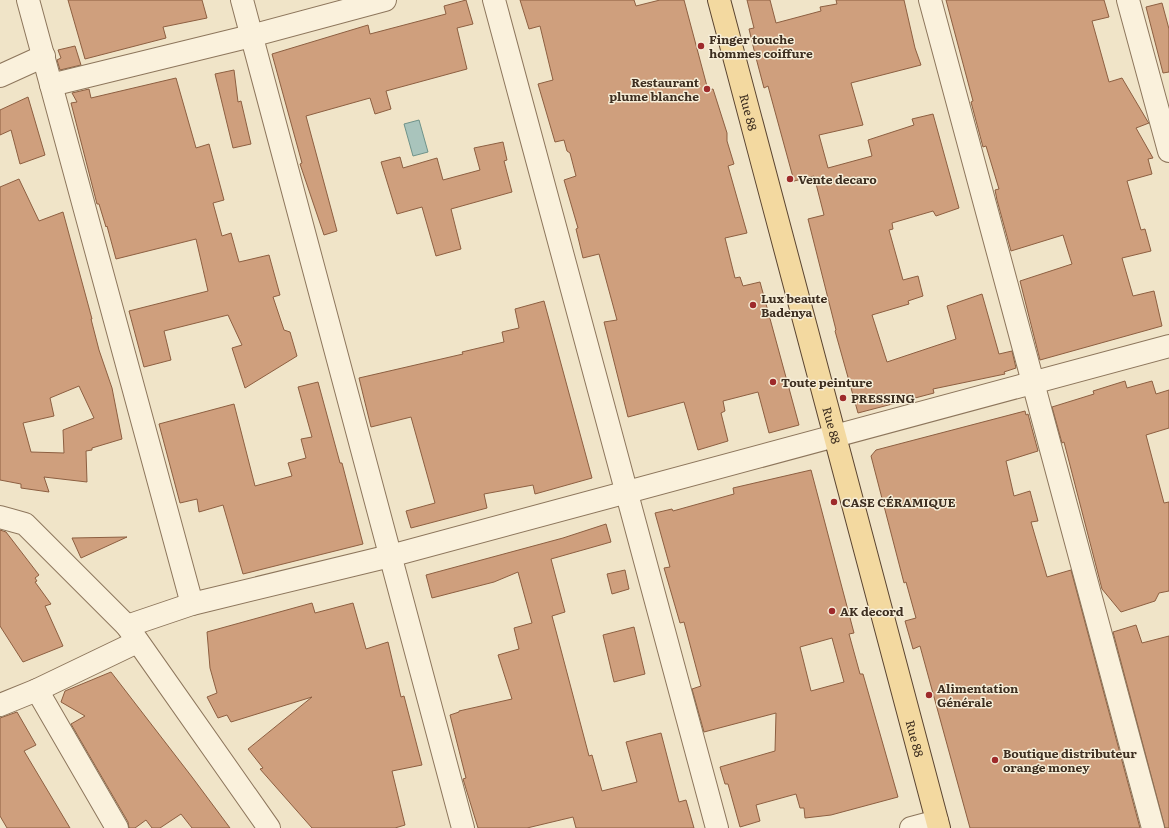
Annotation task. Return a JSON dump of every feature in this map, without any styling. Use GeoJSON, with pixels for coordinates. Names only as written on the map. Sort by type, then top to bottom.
{"type":"FeatureCollection","features":[{"type":"Feature","properties":{"kind":"main road","name":"Rue 88"},"geometry":{"type":"LineString","coordinates":[[719,0],[938,825]]}},
{"type":"Feature","properties":{"kind":"street"},"geometry":{"type":"LineString","coordinates":[[28,0],[192,604]]}},
{"type":"Feature","properties":{"kind":"street"},"geometry":{"type":"LineString","coordinates":[[242,0],[463,828]]}},
{"type":"Feature","properties":{"kind":"street"},"geometry":{"type":"LineString","coordinates":[[51,85],[251,36],[385,0]]}},
{"type":"Feature","properties":{"kind":"street"},"geometry":{"type":"LineString","coordinates":[[494,0],[717,828]]}},
{"type":"Feature","properties":{"kind":"street"},"geometry":{"type":"LineString","coordinates":[[930,0],[1152,828]]}},
{"type":"Feature","properties":{"kind":"street"},"geometry":{"type":"LineString","coordinates":[[1128,0],[1169,151]]}},
{"type":"Feature","properties":{"kind":"street"},"geometry":{"type":"LineString","coordinates":[[0,76],[44,56]]}},
{"type":"Feature","properties":{"kind":"street"},"geometry":{"type":"LineString","coordinates":[[0,705],[37,690],[132,634],[192,604],[390,556],[1169,346]]}},
{"type":"Feature","properties":{"kind":"street"},"geometry":{"type":"LineString","coordinates":[[0,517],[25,524],[132,634],[269,828]]}},
{"type":"Feature","properties":{"kind":"street"},"geometry":{"type":"LineString","coordinates":[[37,690],[117,828]]}},
{"type":"Feature","properties":{"kind":"street"},"geometry":{"type":"LineString","coordinates":[[911,828],[938,825]]}},
{"type":"Feature","properties":{"kind":"water"},"geometry":{"type":"Polygon","coordinates":[[[419,120],[428,152],[413,156],[404,124],[419,120]]]}},
{"type":"Feature","properties":{"kind":"building"},"geometry":{"type":"Polygon","coordinates":[[[68,0],[202,0],[207,18],[163,27],[166,38],[85,59],[68,0]]]}},
{"type":"Feature","properties":{"kind":"building"},"geometry":{"type":"Polygon","coordinates":[[[466,0],[473,24],[457,28],[467,69],[386,91],[391,109],[375,114],[370,98],[306,116],[337,231],[324,235],[300,164],[302,163],[272,54],[368,25],[370,34],[446,14],[444,6],[466,0]]]}},
{"type":"Feature","properties":{"kind":"building"},"geometry":{"type":"Polygon","coordinates":[[[520,0],[634,0],[636,6],[660,0],[684,0],[708,90],[713,89],[727,133],[727,141],[734,164],[728,166],[747,233],[725,238],[735,278],[740,277],[743,286],[760,282],[799,425],[769,433],[758,392],[723,401],[725,411],[721,413],[728,441],[698,450],[684,402],[628,417],[604,322],[617,320],[599,254],[583,258],[576,229],[578,228],[564,180],[576,176],[570,153],[567,151],[564,140],[555,142],[538,84],[553,80],[540,26],[529,29],[520,0]]]}},
{"type":"Feature","properties":{"kind":"building"},"geometry":{"type":"Polygon","coordinates":[[[747,0],[770,0],[776,23],[821,11],[820,7],[837,4],[836,0],[904,0],[915,48],[921,65],[851,83],[863,125],[819,135],[828,168],[872,156],[868,140],[914,125],[912,119],[933,114],[959,208],[936,216],[933,211],[892,223],[893,229],[889,230],[903,280],[918,276],[923,296],[908,301],[909,304],[872,315],[887,362],[956,339],[947,306],[982,294],[999,354],[1012,351],[1016,368],[1004,372],[1005,374],[933,389],[934,393],[858,413],[835,331],[836,330],[808,219],[824,215],[814,176],[794,181],[768,86],[764,88],[755,54],[749,29],[754,28],[747,0]]]}},
{"type":"Feature","properties":{"kind":"building"},"geometry":{"type":"Polygon","coordinates":[[[946,0],[1104,0],[1109,17],[1092,21],[1109,82],[1122,78],[1149,123],[1136,128],[1153,158],[1148,159],[1152,174],[1127,181],[1141,230],[1145,229],[1151,251],[1122,258],[1133,296],[1154,291],[1162,326],[1040,360],[1020,281],[1072,264],[1063,235],[1011,251],[995,190],[999,189],[986,146],[983,147],[971,102],[973,101],[946,0]]]}},
{"type":"Feature","properties":{"kind":"building"},"geometry":{"type":"Polygon","coordinates":[[[1162,3],[1169,29],[1169,72],[1163,73],[1146,7],[1162,3]]]}},
{"type":"Feature","properties":{"kind":"building"},"geometry":{"type":"Polygon","coordinates":[[[75,46],[81,65],[60,70],[57,60],[61,58],[58,50],[75,46]]]}},
{"type":"Feature","properties":{"kind":"building"},"geometry":{"type":"Polygon","coordinates":[[[234,70],[238,102],[241,101],[251,144],[233,148],[215,74],[234,70]]]}},
{"type":"Feature","properties":{"kind":"building"},"geometry":{"type":"Polygon","coordinates":[[[176,78],[196,148],[209,144],[224,200],[213,203],[222,236],[231,233],[239,262],[269,255],[280,295],[273,297],[284,330],[290,332],[297,356],[245,388],[232,348],[242,345],[228,315],[164,331],[171,360],[144,367],[129,311],[208,291],[196,239],[116,259],[107,226],[106,227],[99,204],[97,204],[71,103],[77,102],[72,93],[89,89],[91,98],[176,78]]]}},
{"type":"Feature","properties":{"kind":"building"},"geometry":{"type":"Polygon","coordinates":[[[28,97],[45,155],[20,164],[11,130],[0,135],[0,110],[28,97]]]}},
{"type":"Feature","properties":{"kind":"building"},"geometry":{"type":"Polygon","coordinates":[[[503,142],[507,160],[504,161],[512,192],[451,209],[461,249],[436,256],[422,207],[397,214],[381,162],[400,157],[403,168],[437,158],[443,180],[480,170],[474,148],[503,142]]]}},
{"type":"Feature","properties":{"kind":"building"},"geometry":{"type":"Polygon","coordinates":[[[19,179],[39,221],[63,212],[99,350],[112,388],[122,439],[86,451],[87,482],[44,477],[49,492],[21,488],[21,484],[0,480],[0,187],[19,179]],[[79,386],[50,398],[54,416],[23,423],[31,452],[64,453],[63,430],[94,418],[79,386]]]}},
{"type":"Feature","properties":{"kind":"building"},"geometry":{"type":"Polygon","coordinates":[[[544,301],[592,478],[535,494],[533,485],[484,494],[487,508],[411,528],[406,511],[435,503],[411,417],[371,427],[359,378],[463,354],[462,352],[504,342],[502,332],[519,328],[515,309],[544,301]]]}},
{"type":"Feature","properties":{"kind":"building"},"geometry":{"type":"Polygon","coordinates":[[[1125,381],[1127,388],[1152,381],[1156,394],[1169,390],[1169,428],[1146,435],[1164,503],[1169,502],[1169,591],[1159,593],[1155,601],[1121,612],[1102,589],[1064,442],[1062,443],[1052,407],[1094,394],[1093,391],[1125,381]]]}},
{"type":"Feature","properties":{"kind":"building"},"geometry":{"type":"Polygon","coordinates":[[[318,382],[340,463],[342,463],[363,544],[243,574],[223,505],[199,512],[197,499],[180,503],[159,424],[234,404],[255,486],[292,476],[288,463],[306,458],[301,439],[312,437],[298,387],[318,382]]]}},
{"type":"Feature","properties":{"kind":"building"},"geometry":{"type":"Polygon","coordinates":[[[1025,411],[1026,415],[1028,414],[1038,451],[1006,461],[1014,496],[1030,491],[1038,521],[1031,522],[1047,577],[1071,570],[1140,828],[970,828],[920,646],[913,649],[905,621],[916,618],[906,582],[904,583],[871,456],[876,450],[1025,411]]]}},
{"type":"Feature","properties":{"kind":"building"},"geometry":{"type":"Polygon","coordinates":[[[811,470],[854,633],[849,634],[860,674],[863,674],[898,797],[831,815],[805,818],[804,808],[800,808],[796,794],[756,805],[760,821],[740,827],[728,784],[725,784],[720,767],[775,751],[776,713],[704,732],[692,689],[701,686],[684,622],[680,623],[664,568],[670,567],[655,513],[672,509],[673,511],[734,494],[733,488],[811,470]],[[832,638],[800,647],[811,691],[844,682],[832,638]]]}},
{"type":"Feature","properties":{"kind":"building"},"geometry":{"type":"Polygon","coordinates":[[[606,524],[611,542],[551,559],[565,612],[552,616],[589,756],[592,755],[602,791],[637,782],[626,742],[661,733],[679,802],[686,800],[694,828],[576,828],[573,817],[527,828],[478,828],[463,779],[466,778],[450,715],[459,711],[512,699],[498,655],[519,649],[514,628],[532,623],[518,572],[494,582],[432,598],[426,575],[563,538],[606,524]]]}},
{"type":"Feature","properties":{"kind":"building"},"geometry":{"type":"Polygon","coordinates":[[[0,530],[6,532],[39,575],[35,578],[37,581],[35,582],[51,604],[45,606],[63,646],[23,662],[0,626],[0,530]]]}},
{"type":"Feature","properties":{"kind":"building"},"geometry":{"type":"Polygon","coordinates":[[[127,537],[81,558],[72,538],[127,537]]]}},
{"type":"Feature","properties":{"kind":"building"},"geometry":{"type":"Polygon","coordinates":[[[625,570],[629,589],[612,594],[607,574],[625,570]]]}},
{"type":"Feature","properties":{"kind":"building"},"geometry":{"type":"Polygon","coordinates":[[[312,603],[315,613],[353,603],[366,649],[388,642],[401,697],[404,696],[422,765],[392,771],[405,825],[395,828],[312,828],[260,769],[263,768],[248,749],[312,697],[231,722],[227,715],[218,718],[207,697],[217,693],[210,668],[207,632],[312,603]]]}},
{"type":"Feature","properties":{"kind":"building"},"geometry":{"type":"Polygon","coordinates":[[[1136,625],[1142,643],[1169,636],[1169,828],[1165,828],[1113,632],[1136,625]]]}},
{"type":"Feature","properties":{"kind":"building"},"geometry":{"type":"Polygon","coordinates":[[[634,627],[645,674],[614,682],[603,635],[634,627]]]}},
{"type":"Feature","properties":{"kind":"building"},"geometry":{"type":"Polygon","coordinates":[[[111,672],[230,828],[192,828],[181,814],[160,828],[152,828],[146,820],[135,828],[129,828],[128,822],[71,724],[85,716],[61,702],[65,691],[111,672]]]}},
{"type":"Feature","properties":{"kind":"building"},"geometry":{"type":"Polygon","coordinates":[[[17,712],[36,745],[24,751],[70,828],[7,828],[0,816],[0,718],[17,712]]]}},
{"type":"Feature","properties":{"kind":"place","name":"Finger touche hommes coiffure"},"geometry":{"type":"Point","coordinates":[701,46]}},
{"type":"Feature","properties":{"kind":"place","name":"Restaurant plume blanche"},"geometry":{"type":"Point","coordinates":[707,89]}},
{"type":"Feature","properties":{"kind":"place","name":"Vente decaro"},"geometry":{"type":"Point","coordinates":[790,179]}},
{"type":"Feature","properties":{"kind":"place","name":"Lux beaute Badenya"},"geometry":{"type":"Point","coordinates":[753,305]}},
{"type":"Feature","properties":{"kind":"place","name":"Toute peinture"},"geometry":{"type":"Point","coordinates":[773,382]}},
{"type":"Feature","properties":{"kind":"place","name":"PRESSING"},"geometry":{"type":"Point","coordinates":[843,398]}},
{"type":"Feature","properties":{"kind":"place","name":"CASE CÉRAMIQUE"},"geometry":{"type":"Point","coordinates":[834,502]}},
{"type":"Feature","properties":{"kind":"place","name":"AK decord"},"geometry":{"type":"Point","coordinates":[832,611]}},
{"type":"Feature","properties":{"kind":"place","name":"Alimentation Générale"},"geometry":{"type":"Point","coordinates":[929,695]}},
{"type":"Feature","properties":{"kind":"place","name":"Boutique distributeur orange money"},"geometry":{"type":"Point","coordinates":[995,760]}}]}
